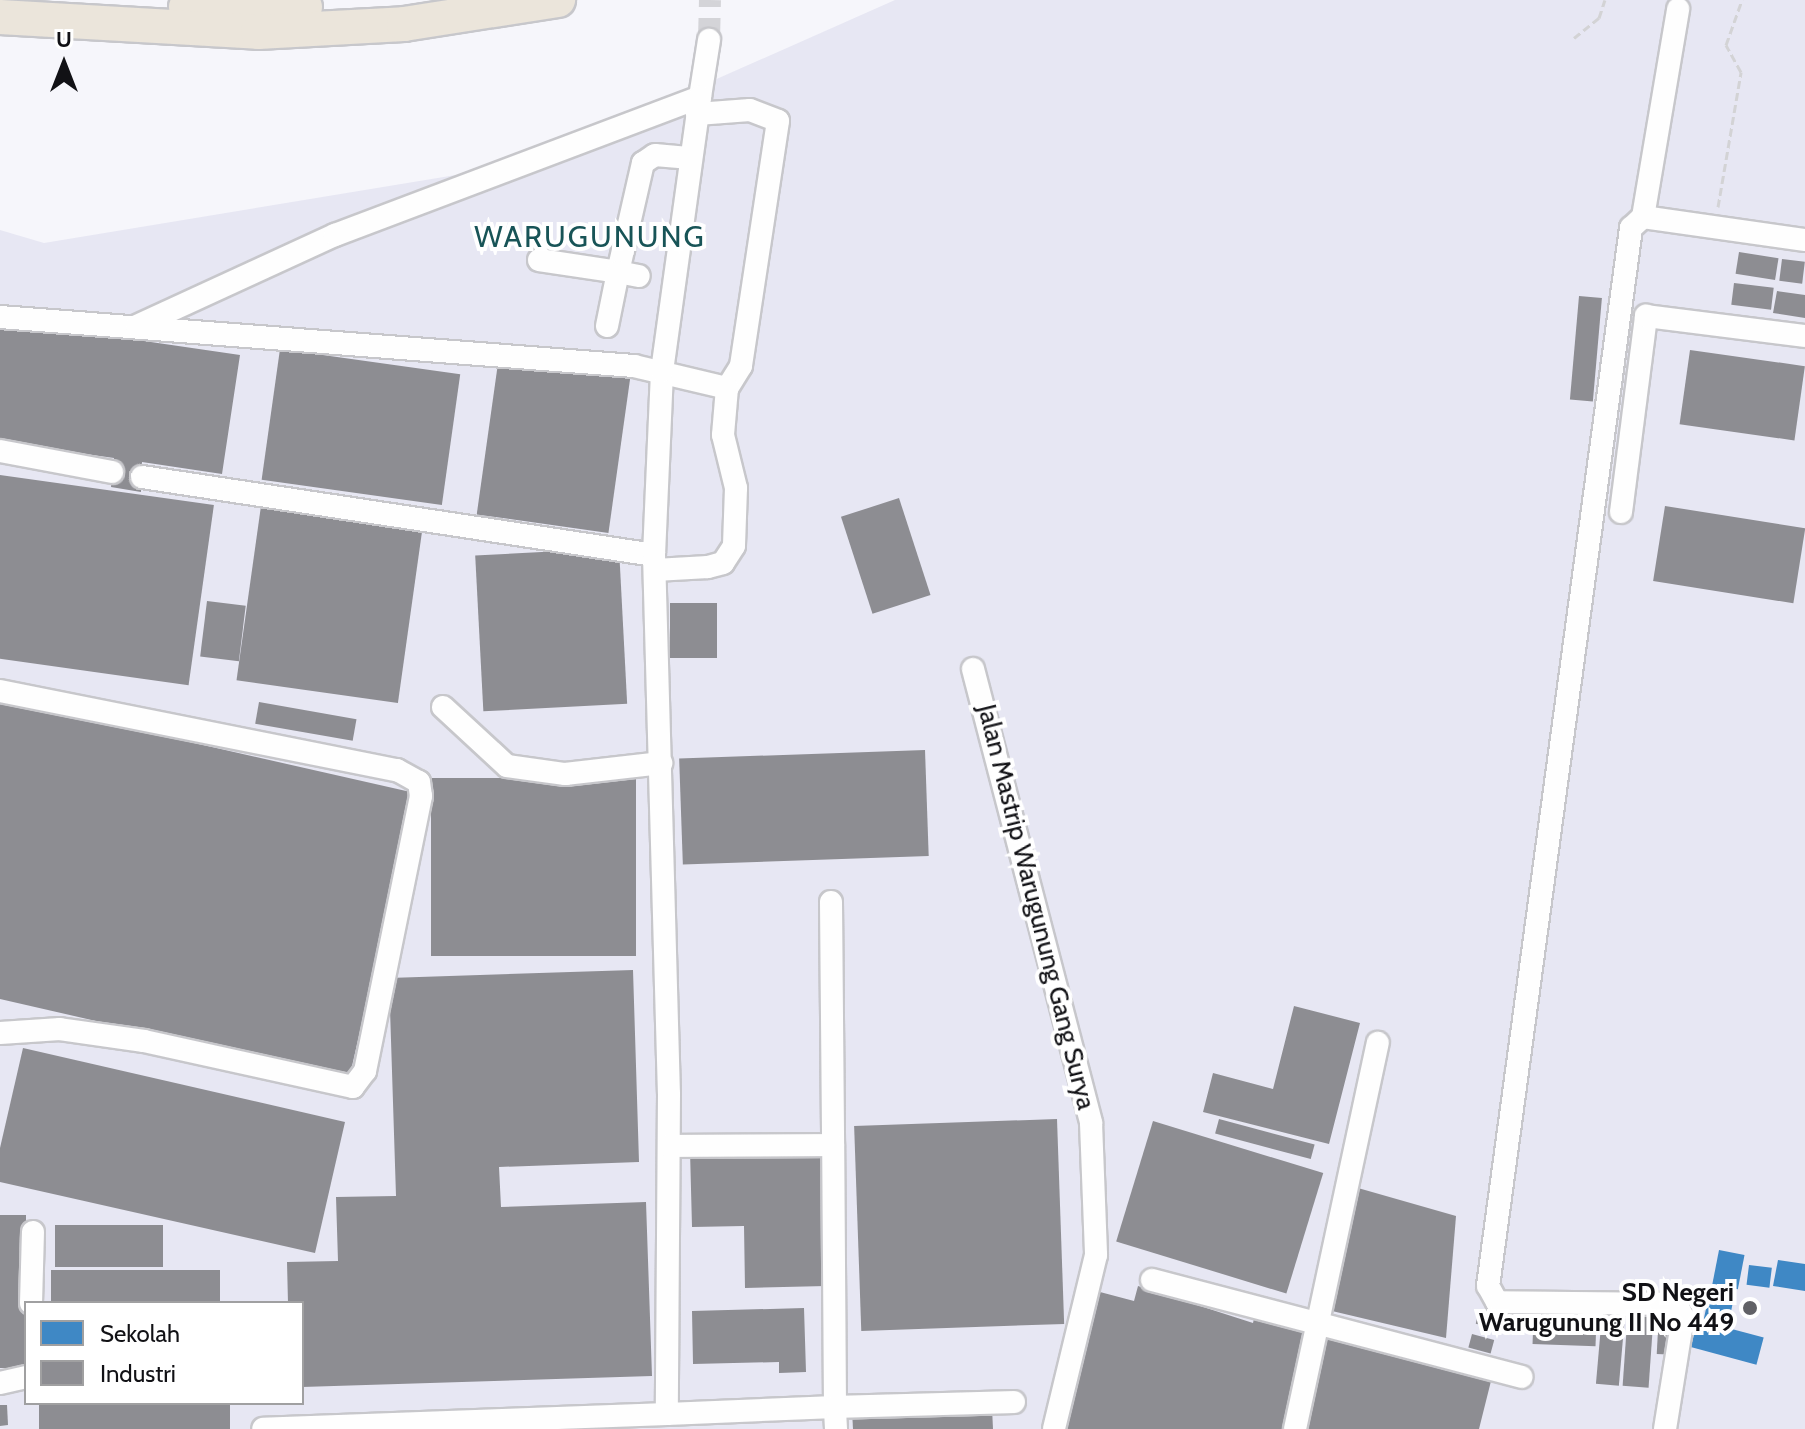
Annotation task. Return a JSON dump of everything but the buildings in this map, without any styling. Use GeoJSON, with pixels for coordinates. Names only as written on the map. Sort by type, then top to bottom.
{"type":"FeatureCollection","features":[{"type":"Feature","properties":{"kind":"highway"},"geometry":{"type":"LineString","coordinates":[[46,0],[278,9],[407,0]]}},
{"type":"Feature","properties":{"kind":"highway"},"geometry":{"type":"LineString","coordinates":[[0,17],[258,32],[404,24],[558,0]]}},
{"type":"Feature","properties":{"kind":"street"},"geometry":{"type":"LineString","coordinates":[[1665,1429],[1683,1317],[1665,1301],[1497,1302],[1488,1286],[1631,228],[1643,217],[1678,9]]}},
{"type":"Feature","properties":{"kind":"street"},"geometry":{"type":"LineString","coordinates":[[667,1414],[669,1146],[654,563],[662,371],[709,40]]}},
{"type":"Feature","properties":{"kind":"street"},"geometry":{"type":"LineString","coordinates":[[136,327],[335,235],[698,106],[750,110],[778,121],[741,366],[727,388],[723,435],[736,488],[734,546],[723,563],[708,567],[654,563],[142,477]]}},
{"type":"Feature","properties":{"kind":"street"},"geometry":{"type":"LineString","coordinates":[[607,326],[628,274],[643,163],[655,155],[691,158]]}},
{"type":"Feature","properties":{"kind":"street"},"geometry":{"type":"LineString","coordinates":[[1643,217],[1715,223],[1805,240]]}},
{"type":"Feature","properties":{"kind":"street"},"geometry":{"type":"LineString","coordinates":[[539,260],[628,274]]}},
{"type":"Feature","properties":{"kind":"street"},"geometry":{"type":"LineString","coordinates":[[1621,512],[1646,316],[1805,336]]}},
{"type":"Feature","properties":{"kind":"street"},"geometry":{"type":"LineString","coordinates":[[0,317],[662,371],[727,388]]}},
{"type":"Feature","properties":{"kind":"street"},"geometry":{"type":"LineString","coordinates":[[0,451],[112,472]]}},
{"type":"Feature","properties":{"kind":"street","name":"Jalan Mastrip Warugunung Gang Surya"},"geometry":{"type":"LineString","coordinates":[[973,669],[1091,1123],[1096,1255],[1054,1429]]}},
{"type":"Feature","properties":{"kind":"street"},"geometry":{"type":"LineString","coordinates":[[0,691],[397,770],[419,782],[421,796],[365,1071],[353,1087],[144,1041],[60,1029],[0,1033]]}},
{"type":"Feature","properties":{"kind":"street"},"geometry":{"type":"LineString","coordinates":[[443,707],[507,766],[565,774],[661,763]]}},
{"type":"Feature","properties":{"kind":"street"},"geometry":{"type":"LineString","coordinates":[[831,902],[835,1418]]}},
{"type":"Feature","properties":{"kind":"street"},"geometry":{"type":"LineString","coordinates":[[1295,1429],[1378,1043]]}},
{"type":"Feature","properties":{"kind":"street"},"geometry":{"type":"LineString","coordinates":[[669,1146],[833,1145]]}},
{"type":"Feature","properties":{"kind":"street"},"geometry":{"type":"LineString","coordinates":[[31,1301],[33,1232]]}},
{"type":"Feature","properties":{"kind":"street"},"geometry":{"type":"LineString","coordinates":[[1152,1280],[1521,1377]]}},
{"type":"Feature","properties":{"kind":"street"},"geometry":{"type":"LineString","coordinates":[[0,1383],[24,1377]]}},
{"type":"Feature","properties":{"kind":"street"},"geometry":{"type":"LineString","coordinates":[[263,1429],[667,1414],[835,1418],[1014,1402]]}},
{"type":"Feature","properties":{"kind":"path"},"geometry":{"type":"LineString","coordinates":[[1574,38],[1599,18],[1605,0]]}},
{"type":"Feature","properties":{"kind":"path"},"geometry":{"type":"LineString","coordinates":[[1715,223],[1741,72],[1726,45],[1742,0]]}},
{"type":"Feature","properties":{"kind":"shaded area"},"geometry":{"type":"Polygon","coordinates":[[[895,0],[1805,0],[1805,1429],[0,1429],[0,230],[44,243],[474,172],[703,85],[895,0]]]}},
{"type":"Feature","properties":{"kind":"tunnel"},"geometry":{"type":"LineString","coordinates":[[709,40],[710,0]]}},
{"type":"Feature","properties":{"kind":"place","name":"SD Negeri Warugunung II No 449"},"geometry":{"type":"Point","coordinates":[1750,1308]}},
{"type":"Feature","properties":{"kind":"district","name":"WARUGUNUNG"},"geometry":{"type":"Point","coordinates":[590,237]}}]}
